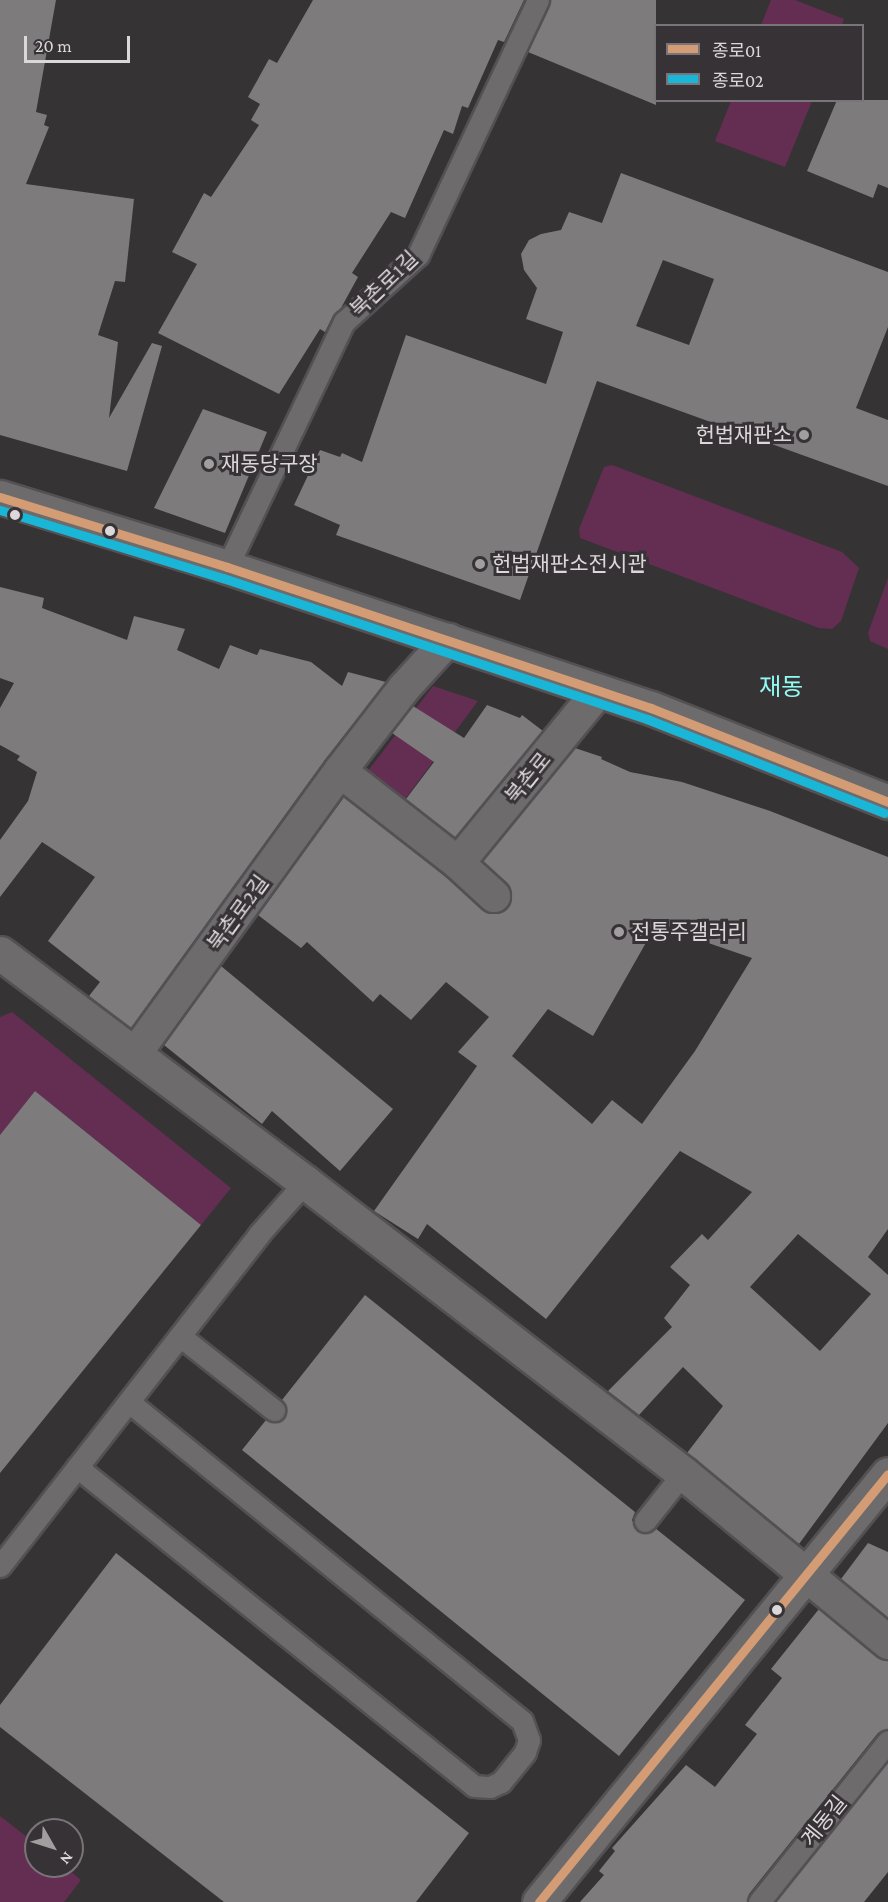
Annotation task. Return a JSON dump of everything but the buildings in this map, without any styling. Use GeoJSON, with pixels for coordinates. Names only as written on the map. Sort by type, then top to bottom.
{"type":"FeatureCollection","features":[{"type":"Feature","properties":{"kind":"street"},"geometry":{"type":"LineString","coordinates":[[0,497],[227,567],[597,692],[651,708],[888,802]]}},
{"type":"Feature","properties":{"kind":"street","name":"북촌로2길"},"geometry":{"type":"LineString","coordinates":[[135,1054],[340,771],[405,687],[448,640]]}},
{"type":"Feature","properties":{"kind":"street","name":"북촌로"},"geometry":{"type":"LineString","coordinates":[[458,863],[597,692]]}},
{"type":"Feature","properties":{"kind":"street"},"geometry":{"type":"LineString","coordinates":[[340,771],[458,863],[494,896]]}},
{"type":"Feature","properties":{"kind":"street"},"geometry":{"type":"LineString","coordinates":[[3,961],[135,1054],[305,1182],[683,1473],[888,1642]]}},
{"type":"Feature","properties":{"kind":"street"},"geometry":{"type":"LineString","coordinates":[[539,1902],[888,1474]]}},
{"type":"Feature","properties":{"kind":"lane","name":"북촌로1길"},"geometry":{"type":"LineString","coordinates":[[227,567],[344,322],[418,255],[538,0]]}},
{"type":"Feature","properties":{"kind":"lane"},"geometry":{"type":"LineString","coordinates":[[0,1566],[259,1234],[305,1182]]}},
{"type":"Feature","properties":{"kind":"lane"},"geometry":{"type":"LineString","coordinates":[[180,1336],[274,1410]]}},
{"type":"Feature","properties":{"kind":"lane"},"geometry":{"type":"LineString","coordinates":[[77,1467],[474,1786],[490,1787],[501,1782],[525,1752],[529,1740],[522,1721],[129,1402]]}},
{"type":"Feature","properties":{"kind":"lane"},"geometry":{"type":"LineString","coordinates":[[645,1521],[683,1473]]}},
{"type":"Feature","properties":{"kind":"lane","name":"계동길"},"geometry":{"type":"LineString","coordinates":[[759,1902],[888,1741]]}},
{"type":"Feature","properties":{"kind":"shaded area"},"geometry":{"type":"Polygon","coordinates":[[[771,0],[795,0],[844,19],[842,24],[761,24],[771,0]]]}},
{"type":"Feature","properties":{"kind":"shaded area"},"geometry":{"type":"Polygon","coordinates":[[[731,102],[812,102],[785,167],[715,141],[731,102]]]}},
{"type":"Feature","properties":{"kind":"shaded area"},"geometry":{"type":"Polygon","coordinates":[[[612,465],[842,552],[859,568],[841,621],[832,629],[819,628],[580,538],[579,529],[604,467],[612,465]]]}},
{"type":"Feature","properties":{"kind":"shaded area"},"geometry":{"type":"Polygon","coordinates":[[[888,578],[888,649],[870,641],[868,633],[888,578]]]}},
{"type":"Feature","properties":{"kind":"shaded area"},"geometry":{"type":"Polygon","coordinates":[[[433,686],[478,701],[400,806],[364,776],[433,686]]]}},
{"type":"Feature","properties":{"kind":"shaded area"},"geometry":{"type":"Polygon","coordinates":[[[12,1012],[231,1188],[201,1225],[35,1091],[0,1135],[0,1017],[12,1012]]]}},
{"type":"Feature","properties":{"kind":"shaded area"},"geometry":{"type":"Polygon","coordinates":[[[0,1816],[24,1835],[24,1878],[79,1878],[81,1880],[64,1902],[0,1902],[0,1816]]]}},
{"type":"Feature","properties":{"kind":"transit line","name":"종로01"},"geometry":{"type":"LineString","coordinates":[[0,497],[227,567],[651,708],[888,802]]}},
{"type":"Feature","properties":{"kind":"transit line","name":"종로02"},"geometry":{"type":"LineString","coordinates":[[0,510],[223,578],[647,719],[884,813]]}},
{"type":"Feature","properties":{"kind":"transit line","name":"종로01"},"geometry":{"type":"LineString","coordinates":[[539,1902],[888,1474]]}},
{"type":"Feature","properties":{"kind":"place","name":"헌법재판소"},"geometry":{"type":"Point","coordinates":[804,435]}},
{"type":"Feature","properties":{"kind":"place","name":"재동당구장"},"geometry":{"type":"Point","coordinates":[209,464]}},
{"type":"Feature","properties":{"kind":"place","name":"헌법재판소전시관"},"geometry":{"type":"Point","coordinates":[480,564]}},
{"type":"Feature","properties":{"kind":"place","name":"전통주갤러리"},"geometry":{"type":"Point","coordinates":[619,932]}},
{"type":"Feature","properties":{"kind":"district","name":"재동"},"geometry":{"type":"Point","coordinates":[781,687]}}]}
